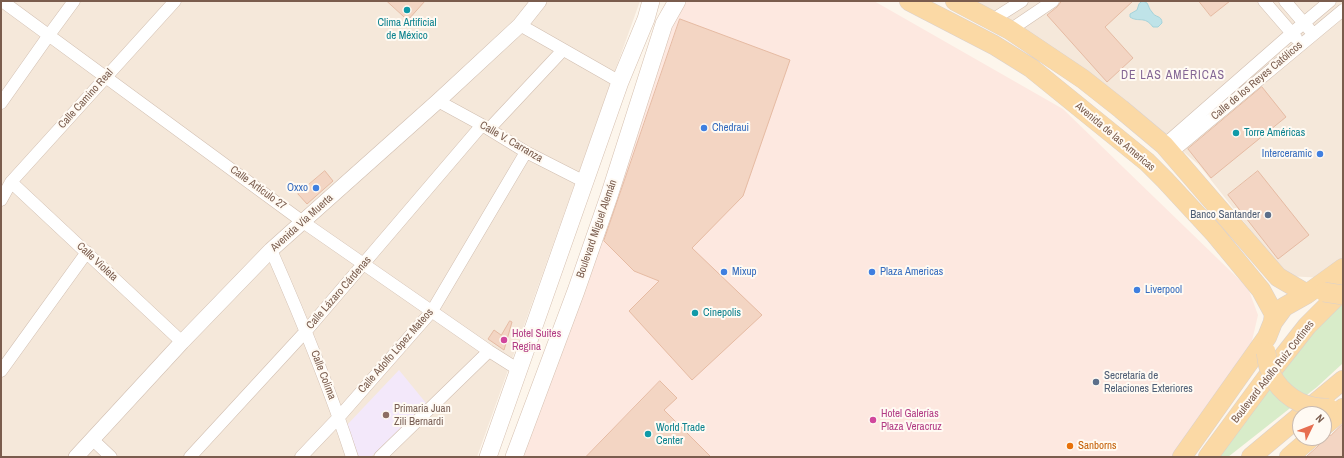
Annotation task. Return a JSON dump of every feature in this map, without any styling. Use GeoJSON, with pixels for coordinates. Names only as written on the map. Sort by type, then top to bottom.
{"type":"FeatureCollection","features":[{"type":"Feature","properties":{"kind":"main road"},"geometry":{"type":"LineString","coordinates":[[488,457],[620,82],[646,19],[651,1]]}},
{"type":"Feature","properties":{"kind":"main road","name":"Boulevard Miguel Alemán"},"geometry":{"type":"LineString","coordinates":[[514,457],[576,291],[664,24],[677,1]]}},
{"type":"Feature","properties":{"kind":"main road","name":"Avenida de las Americas"},"geometry":{"type":"LineString","coordinates":[[909,1],[1031,68],[1147,162],[1214,233],[1261,290],[1274,314],[1269,337],[1269,368],[1276,382],[1286,394],[1299,402],[1314,407],[1338,407]]}},
{"type":"Feature","properties":{"kind":"main road"},"geometry":{"type":"LineString","coordinates":[[955,1],[1010,30],[1082,79],[1121,108],[1168,149],[1278,277],[1316,293],[1343,296]]}},
{"type":"Feature","properties":{"kind":"main road"},"geometry":{"type":"LineString","coordinates":[[1068,98],[1082,79]]}},
{"type":"Feature","properties":{"kind":"main road"},"geometry":{"type":"LineString","coordinates":[[1182,457],[1269,337],[1284,308],[1316,293],[1343,268]]}},
{"type":"Feature","properties":{"kind":"main road","name":"Boulevard Adolfo Ruiz Cortines"},"geometry":{"type":"LineString","coordinates":[[1208,457],[1307,326],[1343,290]]}},
{"type":"Feature","properties":{"kind":"main road"},"geometry":{"type":"LineString","coordinates":[[1312,406],[1343,380]]}},
{"type":"Feature","properties":{"kind":"main road"},"geometry":{"type":"LineString","coordinates":[[1332,419],[1342,411],[1338,407]]}},
{"type":"Feature","properties":{"kind":"main road"},"geometry":{"type":"LineString","coordinates":[[1252,457],[1292,423]]}},
{"type":"Feature","properties":{"kind":"main road"},"geometry":{"type":"LineString","coordinates":[[1289,457],[1302,446]]}},
{"type":"Feature","properties":{"kind":"street","name":"Calle Artículo 27"},"geometry":{"type":"LineString","coordinates":[[2,1],[303,222],[488,351],[519,370]]}},
{"type":"Feature","properties":{"kind":"street"},"geometry":{"type":"LineString","coordinates":[[1,103],[74,1]]}},
{"type":"Feature","properties":{"kind":"street","name":"Calle Camino Real"},"geometry":{"type":"LineString","coordinates":[[1,200],[11,182],[174,1]]}},
{"type":"Feature","properties":{"kind":"street","name":"Avenida Vía Muerta"},"geometry":{"type":"LineString","coordinates":[[76,457],[182,342],[271,250],[438,101],[520,25],[540,1]]}},
{"type":"Feature","properties":{"kind":"street"},"geometry":{"type":"LineString","coordinates":[[992,20],[1022,1]]}},
{"type":"Feature","properties":{"kind":"street"},"geometry":{"type":"LineString","coordinates":[[1010,30],[1054,1]]}},
{"type":"Feature","properties":{"kind":"street"},"geometry":{"type":"LineString","coordinates":[[1264,1],[1301,44]]}},
{"type":"Feature","properties":{"kind":"street"},"geometry":{"type":"LineString","coordinates":[[1285,1],[1313,34]]}},
{"type":"Feature","properties":{"kind":"street","name":"Calle de los Reyes Católicos"},"geometry":{"type":"LineString","coordinates":[[1168,149],[1292,33],[1330,1]]}},
{"type":"Feature","properties":{"kind":"street","name":"Calle de los Reyes Católicos"},"geometry":{"type":"LineString","coordinates":[[1168,149],[1343,10]]}},
{"type":"Feature","properties":{"kind":"street"},"geometry":{"type":"LineString","coordinates":[[520,25],[620,82]]}},
{"type":"Feature","properties":{"kind":"street","name":"Calle Lázaro Cárdenas"},"geometry":{"type":"LineString","coordinates":[[190,457],[306,331],[485,127],[563,50]]}},
{"type":"Feature","properties":{"kind":"street","name":"Calle V. Carranza"},"geometry":{"type":"LineString","coordinates":[[438,101],[526,152],[585,182]]}},
{"type":"Feature","properties":{"kind":"street","name":"Calle Adolfo López Mateos"},"geometry":{"type":"LineString","coordinates":[[301,457],[339,417],[432,311],[526,152]]}},
{"type":"Feature","properties":{"kind":"street","name":"Calle Violeta"},"geometry":{"type":"LineString","coordinates":[[11,182],[182,342]]}},
{"type":"Feature","properties":{"kind":"street","name":"Calle Colima"},"geometry":{"type":"LineString","coordinates":[[271,250],[306,331],[339,417],[352,457]]}},
{"type":"Feature","properties":{"kind":"street"},"geometry":{"type":"LineString","coordinates":[[1,371],[87,252]]}},
{"type":"Feature","properties":{"kind":"street"},"geometry":{"type":"LineString","coordinates":[[380,457],[488,351]]}},
{"type":"Feature","properties":{"kind":"street"},"geometry":{"type":"LineString","coordinates":[[92,439],[111,457]]}},
{"type":"Feature","properties":{"kind":"shaded area"},"geometry":{"type":"Polygon","coordinates":[[[1,1],[640,1],[477,457],[1,457],[1,1]]]}},
{"type":"Feature","properties":{"kind":"shaded area"},"geometry":{"type":"Polygon","coordinates":[[[687,1],[874,1],[1063,109],[1248,288],[1258,315],[1251,345],[1173,457],[522,457],[671,23],[687,1]]]}},
{"type":"Feature","properties":{"kind":"shaded area"},"geometry":{"type":"Polygon","coordinates":[[[970,1],[1343,1],[1343,279],[1287,276],[1199,165],[1127,103],[970,1]]]}},
{"type":"Feature","properties":{"kind":"shaded area","name":"Primaria Juan Zili Bernardi"},"geometry":{"type":"Polygon","coordinates":[[[399,370],[426,403],[371,457],[359,457],[346,426],[399,370]]]}},
{"type":"Feature","properties":{"kind":"green space"},"geometry":{"type":"Polygon","coordinates":[[[1343,304],[1342,364],[1317,387],[1228,457],[1219,457],[1310,334],[1343,304]]]}},
{"type":"Feature","properties":{"kind":"water"},"geometry":{"type":"Polygon","coordinates":[[[1143,1],[1147,3],[1153,14],[1162,20],[1162,23],[1158,27],[1153,27],[1147,21],[1133,19],[1130,17],[1130,14],[1137,10],[1139,4],[1143,1]]]}},
{"type":"Feature","properties":{"kind":"building","name":"Clima Artificial de México"},"geometry":{"type":"Polygon","coordinates":[[[387,1],[425,1],[408,20],[387,1]]]}},
{"type":"Feature","properties":{"kind":"building"},"geometry":{"type":"Polygon","coordinates":[[[1062,1],[1133,1],[1105,27],[1133,58],[1107,82],[1047,15],[1062,1]]]}},
{"type":"Feature","properties":{"kind":"building"},"geometry":{"type":"Polygon","coordinates":[[[1199,1],[1230,1],[1211,16],[1199,1]]]}},
{"type":"Feature","properties":{"kind":"building","name":"Chedraui"},"geometry":{"type":"Polygon","coordinates":[[[680,19],[790,60],[743,196],[692,248],[762,315],[692,380],[629,311],[659,281],[634,271],[604,241],[680,19]]]}},
{"type":"Feature","properties":{"kind":"building","name":"Torre Américas"},"geometry":{"type":"Polygon","coordinates":[[[1262,87],[1286,117],[1211,178],[1188,149],[1262,87]]]}},
{"type":"Feature","properties":{"kind":"building","name":"Oxxo"},"geometry":{"type":"Polygon","coordinates":[[[325,171],[333,181],[307,204],[298,194],[325,171]]]}},
{"type":"Feature","properties":{"kind":"building","name":"Banco Santander"},"geometry":{"type":"Polygon","coordinates":[[[1258,171],[1309,235],[1278,259],[1228,195],[1258,171]]]}},
{"type":"Feature","properties":{"kind":"building"},"geometry":{"type":"Polygon","coordinates":[[[510,321],[512,322],[504,350],[488,339],[494,330],[501,335],[510,321]]]}},
{"type":"Feature","properties":{"kind":"building","name":"World Trade Center"},"geometry":{"type":"Polygon","coordinates":[[[660,381],[677,398],[664,410],[711,457],[586,457],[660,381]]]}},
{"type":"Feature","properties":{"kind":"building"},"geometry":{"type":"Polygon","coordinates":[[[1343,424],[1343,457],[1306,457],[1318,446],[1332,446],[1332,434],[1343,424]]]}},
{"type":"Feature","properties":{"kind":"place","name":"Clima Artificial de México"},"geometry":{"type":"Point","coordinates":[407,10]}},
{"type":"Feature","properties":{"kind":"place","name":"Chedraui"},"geometry":{"type":"Point","coordinates":[704,128]}},
{"type":"Feature","properties":{"kind":"place","name":"Torre Américas"},"geometry":{"type":"Point","coordinates":[1236,133]}},
{"type":"Feature","properties":{"kind":"place","name":"Interceramic"},"geometry":{"type":"Point","coordinates":[1320,154]}},
{"type":"Feature","properties":{"kind":"place","name":"Oxxo"},"geometry":{"type":"Point","coordinates":[316,188]}},
{"type":"Feature","properties":{"kind":"place","name":"Banco Santander"},"geometry":{"type":"Point","coordinates":[1268,215]}},
{"type":"Feature","properties":{"kind":"place","name":"Mixup"},"geometry":{"type":"Point","coordinates":[724,272]}},
{"type":"Feature","properties":{"kind":"place","name":"Plaza Americas"},"geometry":{"type":"Point","coordinates":[872,272]}},
{"type":"Feature","properties":{"kind":"place","name":"Liverpool"},"geometry":{"type":"Point","coordinates":[1137,290]}},
{"type":"Feature","properties":{"kind":"place","name":"Cinepolis"},"geometry":{"type":"Point","coordinates":[695,313]}},
{"type":"Feature","properties":{"kind":"place","name":"Hotel Suites Regina"},"geometry":{"type":"Point","coordinates":[504,340]}},
{"type":"Feature","properties":{"kind":"place","name":"Secretaría de Relaciones Exteriores"},"geometry":{"type":"Point","coordinates":[1096,382]}},
{"type":"Feature","properties":{"kind":"place","name":"Primaria Juan Zili Bernardi"},"geometry":{"type":"Point","coordinates":[386,415]}},
{"type":"Feature","properties":{"kind":"place","name":"Hotel Galerías Plaza Veracruz"},"geometry":{"type":"Point","coordinates":[873,420]}},
{"type":"Feature","properties":{"kind":"place","name":"World Trade Center"},"geometry":{"type":"Point","coordinates":[648,434]}},
{"type":"Feature","properties":{"kind":"place","name":"Sanborns"},"geometry":{"type":"Point","coordinates":[1070,446]}},
{"type":"Feature","properties":{"kind":"district","name":"DE LAS AMÉRICAS"},"geometry":{"type":"Point","coordinates":[1173,76]}}]}
